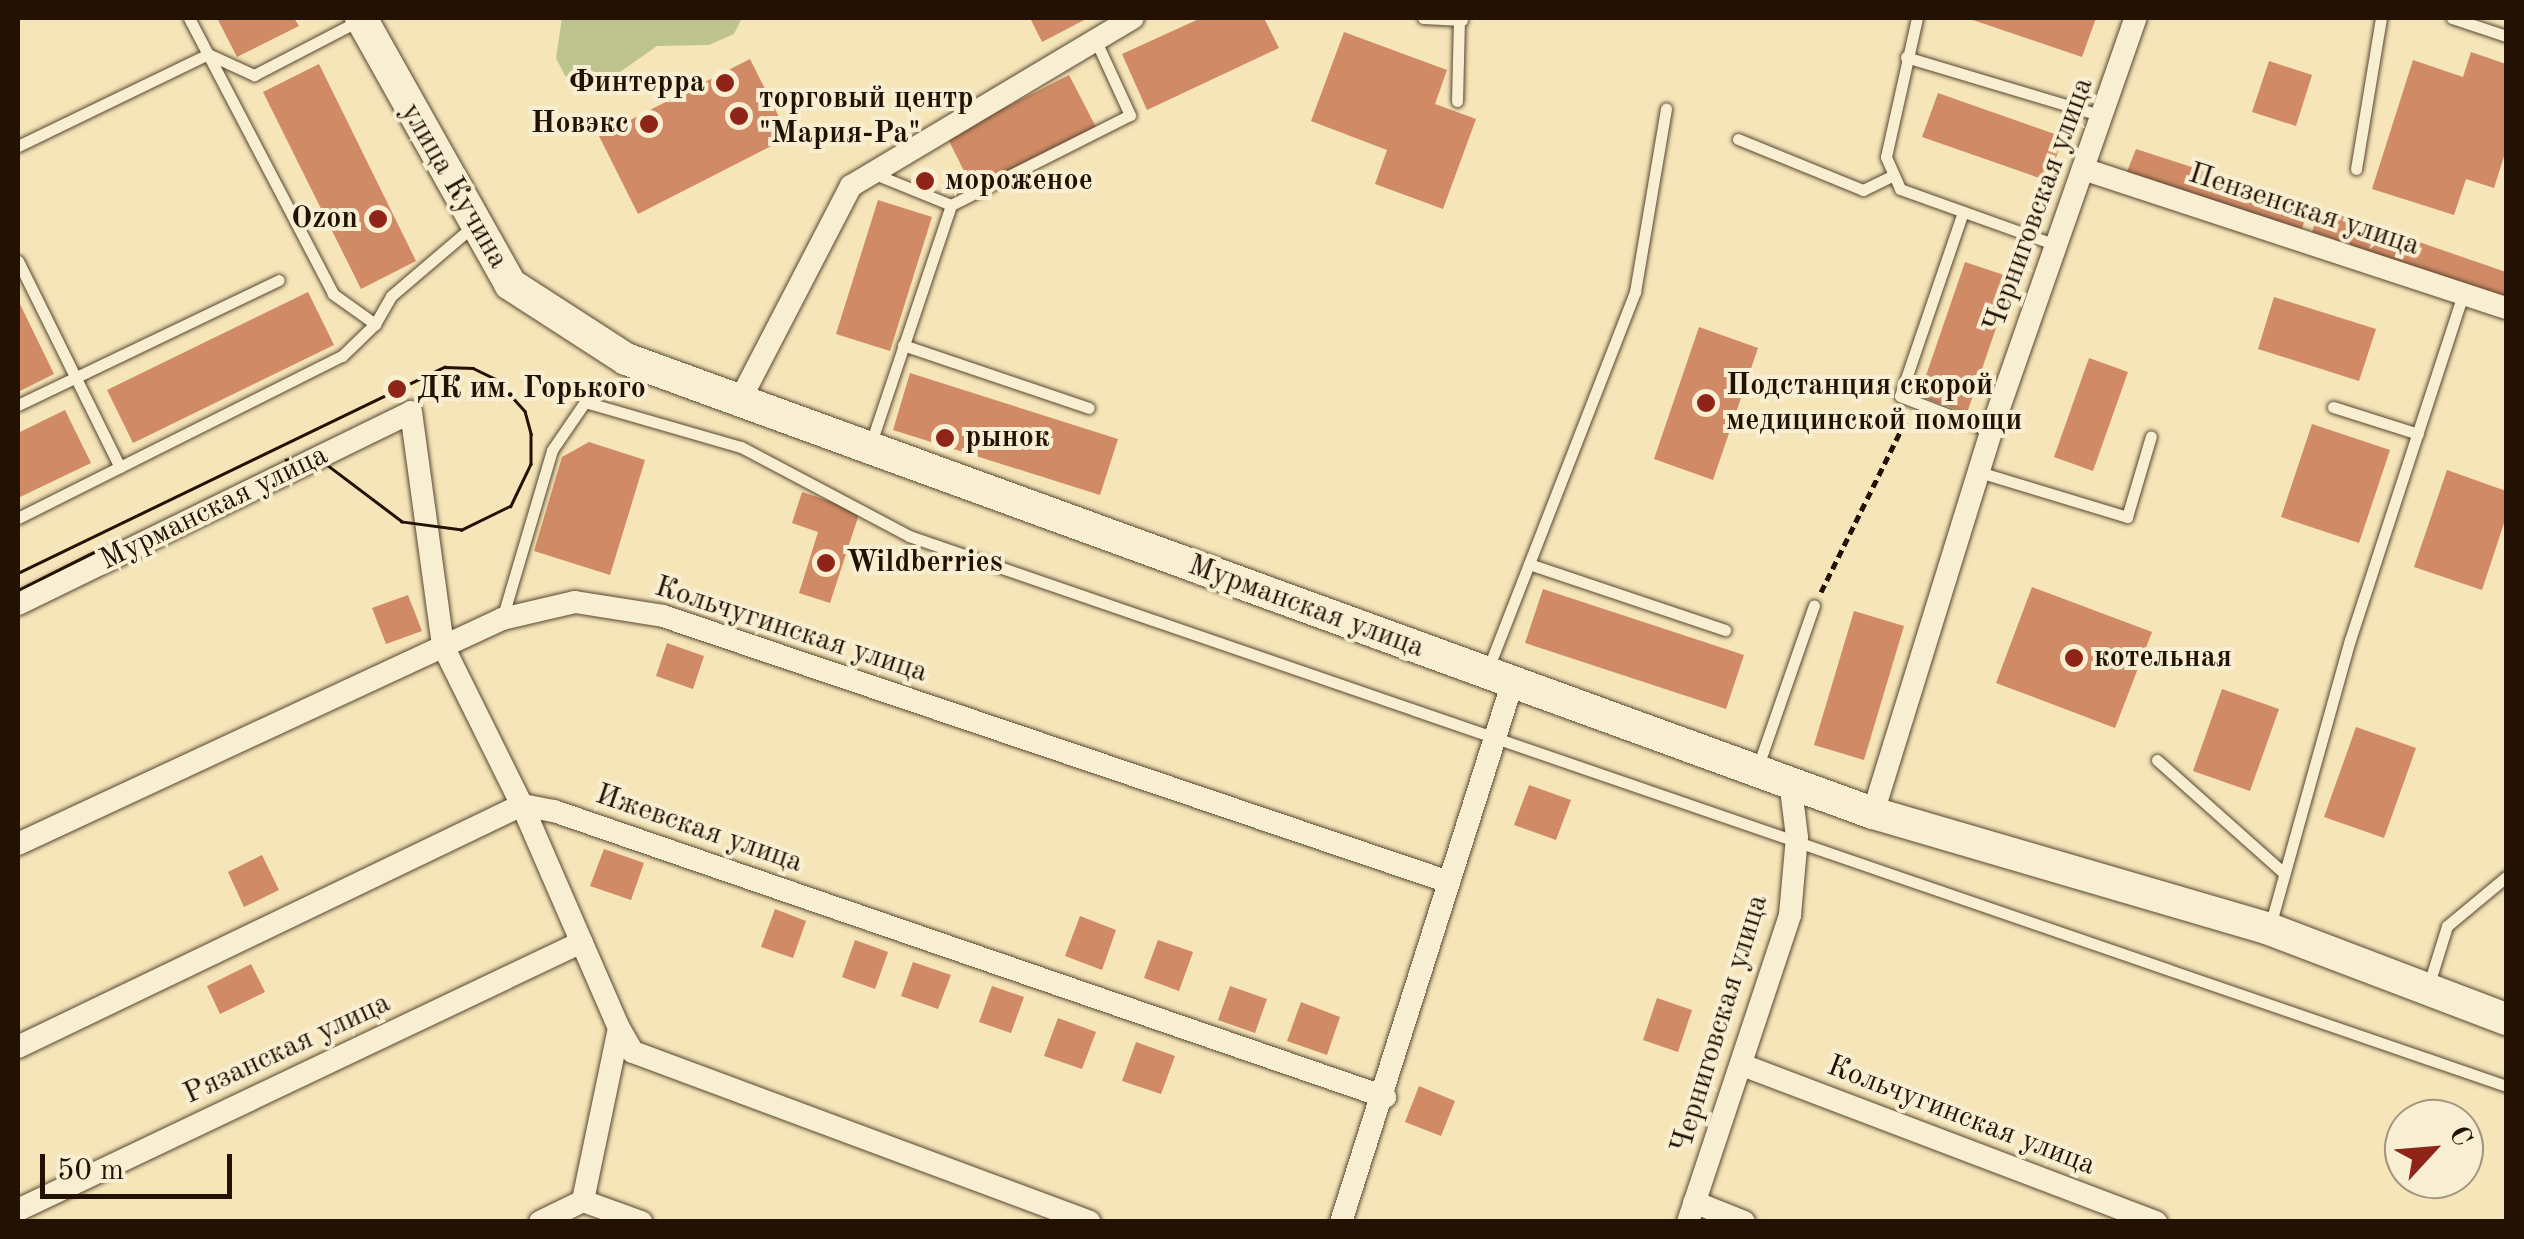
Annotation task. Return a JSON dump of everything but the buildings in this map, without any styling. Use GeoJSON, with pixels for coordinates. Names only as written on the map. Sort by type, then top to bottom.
{"type":"FeatureCollection","features":[{"type":"Feature","properties":{"kind":"main road","name":"улица Кучина"},"geometry":{"type":"LineString","coordinates":[[361,18],[472,227],[510,284],[544,311],[626,359],[740,400]]}},
{"type":"Feature","properties":{"kind":"main road","name":"Мурманская улица"},"geometry":{"type":"LineString","coordinates":[[740,400],[1758,767],[1873,813],[2269,929],[2506,1019]]}},
{"type":"Feature","properties":{"kind":"street"},"geometry":{"type":"LineString","coordinates":[[740,400],[851,186],[1133,18]]}},
{"type":"Feature","properties":{"kind":"street","name":"Черниговская улица"},"geometry":{"type":"LineString","coordinates":[[1873,813],[1991,431],[2136,18]]}},
{"type":"Feature","properties":{"kind":"street","name":"Пензенская улица"},"geometry":{"type":"LineString","coordinates":[[2083,169],[2506,308]]}},
{"type":"Feature","properties":{"kind":"street","name":"Мурманская улица"},"geometry":{"type":"LineString","coordinates":[[18,604],[410,412],[443,646]]}},
{"type":"Feature","properties":{"kind":"street","name":"Кольчугинская улица"},"geometry":{"type":"LineString","coordinates":[[18,844],[502,619],[575,602],[663,616],[1449,882]]}},
{"type":"Feature","properties":{"kind":"street"},"geometry":{"type":"LineString","coordinates":[[443,646],[522,805],[633,1052],[1089,1222]]}},
{"type":"Feature","properties":{"kind":"street"},"geometry":{"type":"LineString","coordinates":[[1340,1222],[1384,1098],[1495,738],[1500,677]]}},
{"type":"Feature","properties":{"kind":"street","name":"Черниговская улица"},"geometry":{"type":"LineString","coordinates":[[1691,1212],[1745,1066],[1790,915],[1797,837],[1790,782]]}},
{"type":"Feature","properties":{"kind":"street"},"geometry":{"type":"LineString","coordinates":[[18,1048],[522,805]]}},
{"type":"Feature","properties":{"kind":"street","name":"Ижевская улица"},"geometry":{"type":"LineString","coordinates":[[522,805],[1384,1098]]}},
{"type":"Feature","properties":{"kind":"street","name":"Рязанская улица"},"geometry":{"type":"LineString","coordinates":[[18,1210],[582,942]]}},
{"type":"Feature","properties":{"kind":"street"},"geometry":{"type":"LineString","coordinates":[[583,1201],[619,1028]]}},
{"type":"Feature","properties":{"kind":"street","name":"Кольчугинская улица"},"geometry":{"type":"LineString","coordinates":[[1745,1066],[2156,1222]]}},
{"type":"Feature","properties":{"kind":"street"},"geometry":{"type":"LineString","coordinates":[[540,1222],[583,1201],[641,1222]]}},
{"type":"Feature","properties":{"kind":"street"},"geometry":{"type":"LineString","coordinates":[[1691,1212],[1744,1222]]}},
{"type":"Feature","properties":{"kind":"lane"},"geometry":{"type":"LineString","coordinates":[[189,18],[333,294],[375,324]]}},
{"type":"Feature","properties":{"kind":"lane"},"geometry":{"type":"LineString","coordinates":[[208,54],[254,76],[361,18]]}},
{"type":"Feature","properties":{"kind":"lane"},"geometry":{"type":"LineString","coordinates":[[1423,18],[1463,19],[1457,102]]}},
{"type":"Feature","properties":{"kind":"lane"},"geometry":{"type":"LineString","coordinates":[[1916,18],[1886,156],[1900,189],[2056,245]]}},
{"type":"Feature","properties":{"kind":"lane"},"geometry":{"type":"LineString","coordinates":[[2356,169],[2381,18]]}},
{"type":"Feature","properties":{"kind":"lane"},"geometry":{"type":"LineString","coordinates":[[2452,18],[2506,36]]}},
{"type":"Feature","properties":{"kind":"lane"},"geometry":{"type":"LineString","coordinates":[[870,447],[951,205],[1130,115],[1095,39]]}},
{"type":"Feature","properties":{"kind":"lane"},"geometry":{"type":"LineString","coordinates":[[18,146],[208,54]]}},
{"type":"Feature","properties":{"kind":"lane"},"geometry":{"type":"LineString","coordinates":[[1906,57],[2104,117]]}},
{"type":"Feature","properties":{"kind":"lane"},"geometry":{"type":"LineString","coordinates":[[1500,677],[1529,564],[1635,292],[1666,109]]}},
{"type":"Feature","properties":{"kind":"lane"},"geometry":{"type":"LineString","coordinates":[[1738,139],[1863,190],[1894,174]]}},
{"type":"Feature","properties":{"kind":"lane"},"geometry":{"type":"LineString","coordinates":[[872,173],[951,205]]}},
{"type":"Feature","properties":{"kind":"lane"},"geometry":{"type":"LineString","coordinates":[[1963,212],[1900,396],[1991,431]]}},
{"type":"Feature","properties":{"kind":"lane"},"geometry":{"type":"LineString","coordinates":[[18,518],[342,356],[375,324],[391,296],[472,227]]}},
{"type":"Feature","properties":{"kind":"lane"},"geometry":{"type":"LineString","coordinates":[[18,261],[120,468]]}},
{"type":"Feature","properties":{"kind":"lane"},"geometry":{"type":"LineString","coordinates":[[18,405],[279,280]]}},
{"type":"Feature","properties":{"kind":"lane"},"geometry":{"type":"LineString","coordinates":[[2269,929],[2350,640],[2464,294]]}},
{"type":"Feature","properties":{"kind":"lane"},"geometry":{"type":"LineString","coordinates":[[904,345],[1089,408]]}},
{"type":"Feature","properties":{"kind":"lane"},"geometry":{"type":"LineString","coordinates":[[502,619],[552,450],[585,402],[741,448],[908,536],[1495,738],[1797,837],[2506,1086]]}},
{"type":"Feature","properties":{"kind":"lane"},"geometry":{"type":"LineString","coordinates":[[2334,407],[2418,434]]}},
{"type":"Feature","properties":{"kind":"lane"},"geometry":{"type":"LineString","coordinates":[[1978,472],[2127,517],[2151,436]]}},
{"type":"Feature","properties":{"kind":"lane"},"geometry":{"type":"LineString","coordinates":[[1529,564],[1725,630]]}},
{"type":"Feature","properties":{"kind":"lane"},"geometry":{"type":"LineString","coordinates":[[1758,767],[1814,605]]}},
{"type":"Feature","properties":{"kind":"lane"},"geometry":{"type":"LineString","coordinates":[[2157,760],[2284,873]]}},
{"type":"Feature","properties":{"kind":"lane"},"geometry":{"type":"LineString","coordinates":[[2428,987],[2447,926],[2506,877]]}},
{"type":"Feature","properties":{"kind":"path"},"geometry":{"type":"LineString","coordinates":[[1814,605],[1915,402]]}},
{"type":"Feature","properties":{"kind":"green space"},"geometry":{"type":"Polygon","coordinates":[[[562,18],[742,18],[734,34],[709,45],[657,46],[597,88],[565,76],[556,58],[562,18]]]}},
{"type":"Feature","properties":{"kind":"tram line"},"geometry":{"type":"LineString","coordinates":[[18,573],[445,367],[473,368],[496,379],[525,411],[531,434],[531,464],[511,506],[462,530],[402,522],[316,457],[286,460]]}},
{"type":"Feature","properties":{"kind":"tram line"},"geometry":{"type":"LineString","coordinates":[[18,590],[98,550]]}},
{"type":"Feature","properties":{"kind":"place","name":"Финтерра"},"geometry":{"type":"Point","coordinates":[725,83]}},
{"type":"Feature","properties":{"kind":"place","name":"торговый центр \"Мария-Ра\""},"geometry":{"type":"Point","coordinates":[739,116]}},
{"type":"Feature","properties":{"kind":"place","name":"Новэкс"},"geometry":{"type":"Point","coordinates":[649,124]}},
{"type":"Feature","properties":{"kind":"place","name":"мороженое"},"geometry":{"type":"Point","coordinates":[925,181]}},
{"type":"Feature","properties":{"kind":"place","name":"Ozon"},"geometry":{"type":"Point","coordinates":[378,219]}},
{"type":"Feature","properties":{"kind":"place","name":"ДК им. Горького"},"geometry":{"type":"Point","coordinates":[397,389]}},
{"type":"Feature","properties":{"kind":"place","name":"Подстанция скорой медицинской помощи"},"geometry":{"type":"Point","coordinates":[1706,403]}},
{"type":"Feature","properties":{"kind":"place","name":"рынок"},"geometry":{"type":"Point","coordinates":[945,438]}},
{"type":"Feature","properties":{"kind":"place","name":"Wildberries"},"geometry":{"type":"Point","coordinates":[826,563]}},
{"type":"Feature","properties":{"kind":"place","name":"котельная"},"geometry":{"type":"Point","coordinates":[2074,658]}}]}
